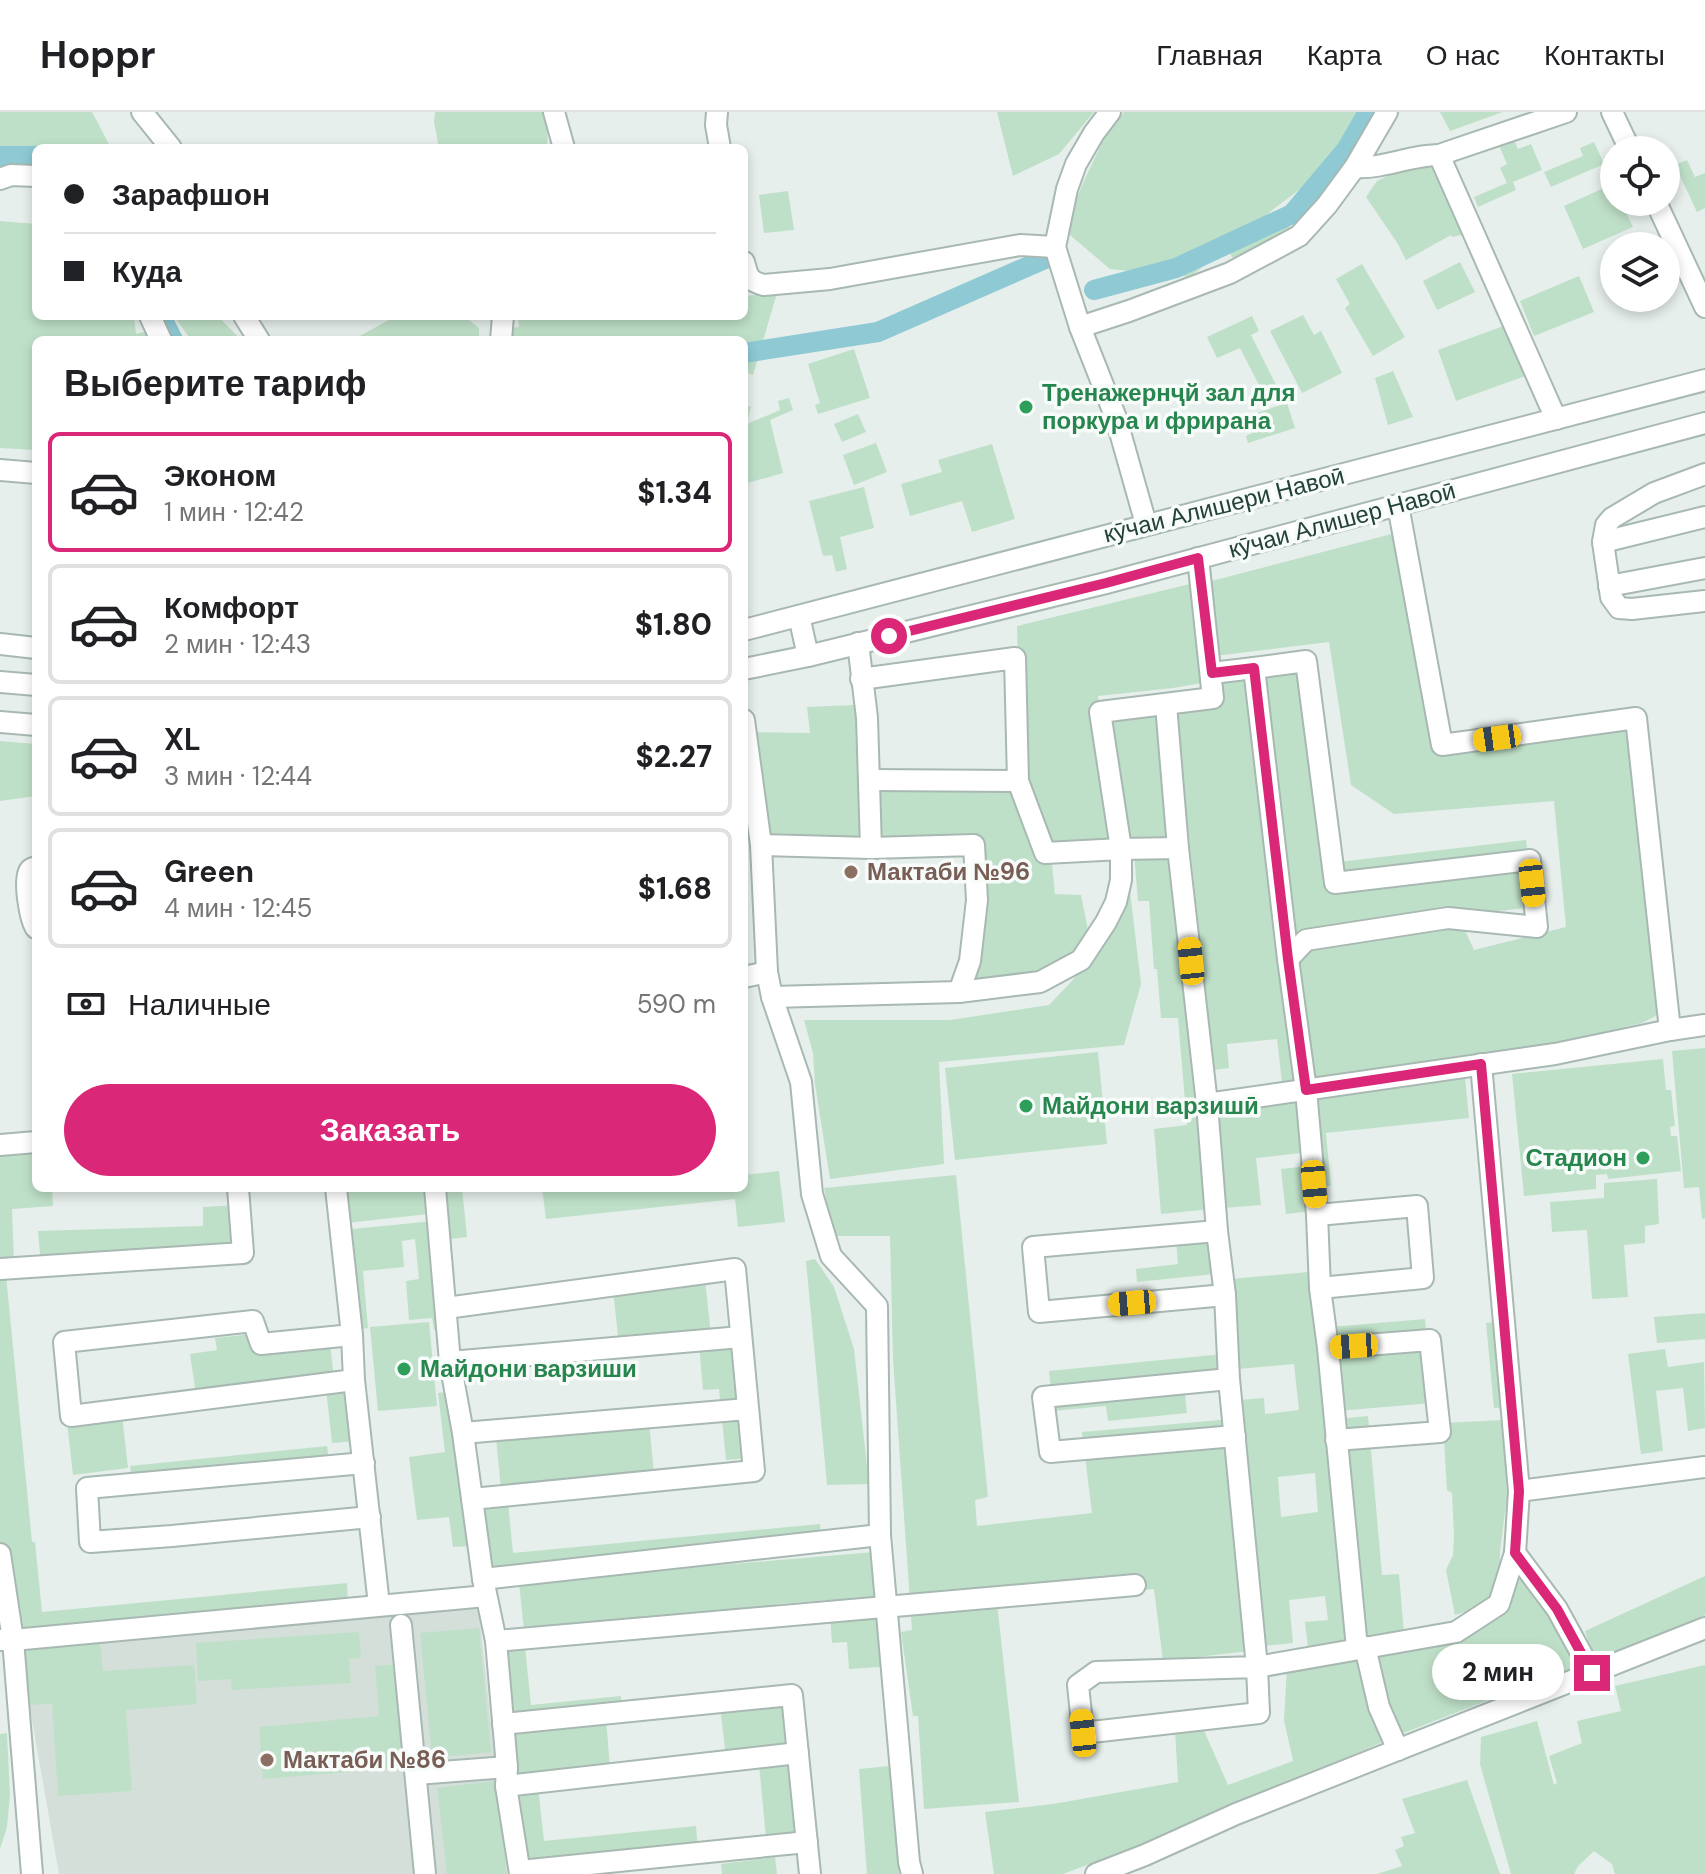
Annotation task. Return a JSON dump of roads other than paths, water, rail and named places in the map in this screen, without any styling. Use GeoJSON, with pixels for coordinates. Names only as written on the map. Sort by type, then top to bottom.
{"type":"FeatureCollection","features":[{"type":"Feature","properties":{"kind":"street"},"geometry":{"type":"LineString","coordinates":[[142,112],[168,144]]}},
{"type":"Feature","properties":{"kind":"street"},"geometry":{"type":"LineString","coordinates":[[554,112],[563,144]]}},
{"type":"Feature","properties":{"kind":"street"},"geometry":{"type":"LineString","coordinates":[[720,112],[721,144]]}},
{"type":"Feature","properties":{"kind":"street"},"geometry":{"type":"LineString","coordinates":[[1110,112],[1076,164],[1067,189],[1055,247],[1080,327],[1116,418],[1146,524]]}},
{"type":"Feature","properties":{"kind":"street"},"geometry":{"type":"LineString","coordinates":[[1080,327],[1230,273],[1299,236],[1355,167],[1387,112]]}},
{"type":"Feature","properties":{"kind":"street"},"geometry":{"type":"LineString","coordinates":[[1355,167],[1368,168],[1439,155],[1566,112]]}},
{"type":"Feature","properties":{"kind":"street"},"geometry":{"type":"LineString","coordinates":[[1612,112],[1623,136]]}},
{"type":"Feature","properties":{"kind":"street"},"geometry":{"type":"LineString","coordinates":[[1439,155],[1556,419]]}},
{"type":"Feature","properties":{"kind":"street"},"geometry":{"type":"LineString","coordinates":[[0,179],[11,175],[32,176]]}},
{"type":"Feature","properties":{"kind":"street"},"geometry":{"type":"LineString","coordinates":[[1663,216],[1705,307]]}},
{"type":"Feature","properties":{"kind":"street"},"geometry":{"type":"LineString","coordinates":[[748,273],[754,282],[764,285],[830,279],[1020,245],[1055,247]]}},
{"type":"Feature","properties":{"kind":"street","name":"кӯчаи Алишери Навоӣ"},"geometry":{"type":"LineString","coordinates":[[748,629],[1705,380]]}},
{"type":"Feature","properties":{"kind":"street","name":"кӯчаи Алишер Навоӣ"},"geometry":{"type":"LineString","coordinates":[[748,668],[1106,583],[1705,423]]}},
{"type":"Feature","properties":{"kind":"street"},"geometry":{"type":"LineString","coordinates":[[0,470],[32,473]]}},
{"type":"Feature","properties":{"kind":"street"},"geometry":{"type":"LineString","coordinates":[[1705,474],[1654,493],[1612,518],[1606,525],[1603,542],[1611,597],[1619,608],[1705,601]]}},
{"type":"Feature","properties":{"kind":"street"},"geometry":{"type":"LineString","coordinates":[[1398,505],[1442,745],[1636,718],[1670,1030]]}},
{"type":"Feature","properties":{"kind":"street"},"geometry":{"type":"LineString","coordinates":[[1603,542],[1705,517]]}},
{"type":"Feature","properties":{"kind":"street"},"geometry":{"type":"LineString","coordinates":[[772,997],[959,992],[1040,982],[1081,960],[1116,902],[1121,880],[1121,849],[1100,712],[1213,698],[1198,558]]}},
{"type":"Feature","properties":{"kind":"street"},"geometry":{"type":"LineString","coordinates":[[1609,586],[1705,568]]}},
{"type":"Feature","properties":{"kind":"street"},"geometry":{"type":"LineString","coordinates":[[799,616],[808,656]]}},
{"type":"Feature","properties":{"kind":"street"},"geometry":{"type":"LineString","coordinates":[[858,643],[867,718],[871,848]]}},
{"type":"Feature","properties":{"kind":"street"},"geometry":{"type":"LineString","coordinates":[[0,644],[32,648]]}},
{"type":"Feature","properties":{"kind":"street"},"geometry":{"type":"LineString","coordinates":[[861,679],[1015,658],[1018,781],[1045,853],[1178,848]]}},
{"type":"Feature","properties":{"kind":"street"},"geometry":{"type":"LineString","coordinates":[[1212,673],[1306,661],[1335,883],[1530,860],[1537,927],[1448,918],[1306,940],[1288,959]]}},
{"type":"Feature","properties":{"kind":"street"},"geometry":{"type":"LineString","coordinates":[[1254,668],[1306,1090],[1320,1288],[1361,1647],[1379,1707],[1398,1750]]}},
{"type":"Feature","properties":{"kind":"street"},"geometry":{"type":"LineString","coordinates":[[0,682],[32,685]]}},
{"type":"Feature","properties":{"kind":"street"},"geometry":{"type":"LineString","coordinates":[[1166,705],[1225,1295],[1229,1379],[1257,1667],[1259,1713],[1083,1733],[1078,1685],[1096,1672],[1257,1667],[1456,1632],[1499,1604],[1515,1553],[1519,1491],[1481,1064]]}},
{"type":"Feature","properties":{"kind":"street"},"geometry":{"type":"LineString","coordinates":[[0,722],[32,725]]}},
{"type":"Feature","properties":{"kind":"street"},"geometry":{"type":"LineString","coordinates":[[748,749],[761,845],[767,972],[772,997],[801,1082],[812,1194],[831,1256],[877,1306],[880,1535],[907,1847],[912,1874]]}},
{"type":"Feature","properties":{"kind":"street"},"geometry":{"type":"LineString","coordinates":[[869,780],[1018,781]]}},
{"type":"Feature","properties":{"kind":"street"},"geometry":{"type":"LineString","coordinates":[[761,845],[871,848],[974,845],[977,900],[970,961],[959,992]]}},
{"type":"Feature","properties":{"kind":"street"},"geometry":{"type":"LineString","coordinates":[[32,868],[28,873],[27,886],[32,922]]}},
{"type":"Feature","properties":{"kind":"street"},"geometry":{"type":"LineString","coordinates":[[748,976],[767,972]]}},
{"type":"Feature","properties":{"kind":"street"},"geometry":{"type":"LineString","coordinates":[[1207,1104],[1555,1054],[1705,1025]]}},
{"type":"Feature","properties":{"kind":"street"},"geometry":{"type":"LineString","coordinates":[[0,1145],[32,1142]]}},
{"type":"Feature","properties":{"kind":"street"},"geometry":{"type":"LineString","coordinates":[[0,1269],[243,1253],[238,1192]]}},
{"type":"Feature","properties":{"kind":"street"},"geometry":{"type":"LineString","coordinates":[[336,1192],[379,1605]]}},
{"type":"Feature","properties":{"kind":"street"},"geometry":{"type":"LineString","coordinates":[[435,1192],[450,1362],[496,1641],[507,1776],[520,1872],[807,1842]]}},
{"type":"Feature","properties":{"kind":"street"},"geometry":{"type":"LineString","coordinates":[[1317,1215],[1417,1206],[1423,1278],[1320,1288]]}},
{"type":"Feature","properties":{"kind":"street"},"geometry":{"type":"LineString","coordinates":[[1217,1231],[1033,1247],[1039,1312],[1225,1295]]}},
{"type":"Feature","properties":{"kind":"street"},"geometry":{"type":"LineString","coordinates":[[446,1308],[735,1269],[754,1471],[472,1499]]}},
{"type":"Feature","properties":{"kind":"street"},"geometry":{"type":"LineString","coordinates":[[352,1335],[261,1344],[253,1321],[64,1342],[71,1416],[354,1380]]}},
{"type":"Feature","properties":{"kind":"street"},"geometry":{"type":"LineString","coordinates":[[450,1362],[741,1337]]}},
{"type":"Feature","properties":{"kind":"street"},"geometry":{"type":"LineString","coordinates":[[1328,1348],[1430,1340],[1440,1432],[1336,1440]]}},
{"type":"Feature","properties":{"kind":"street"},"geometry":{"type":"LineString","coordinates":[[1229,1379],[1043,1397],[1050,1452],[1235,1436]]}},
{"type":"Feature","properties":{"kind":"street"},"geometry":{"type":"LineString","coordinates":[[463,1433],[747,1409]]}},
{"type":"Feature","properties":{"kind":"street"},"geometry":{"type":"LineString","coordinates":[[364,1463],[87,1488],[90,1542],[370,1517]]}},
{"type":"Feature","properties":{"kind":"street"},"geometry":{"type":"LineString","coordinates":[[1519,1491],[1705,1467]]}},
{"type":"Feature","properties":{"kind":"street"},"geometry":{"type":"LineString","coordinates":[[7,1640],[379,1605],[880,1535]]}},
{"type":"Feature","properties":{"kind":"street"},"geometry":{"type":"LineString","coordinates":[[1515,1553],[1557,1609],[1592,1673]]}},
{"type":"Feature","properties":{"kind":"street"},"geometry":{"type":"LineString","coordinates":[[0,1554],[32,1874]]}},
{"type":"Feature","properties":{"kind":"street"},"geometry":{"type":"LineString","coordinates":[[496,1641],[1135,1585]]}},
{"type":"Feature","properties":{"kind":"street"},"geometry":{"type":"LineString","coordinates":[[401,1625],[425,1874]]}},
{"type":"Feature","properties":{"kind":"street"},"geometry":{"type":"LineString","coordinates":[[1096,1874],[1236,1814],[1705,1628]]}},
{"type":"Feature","properties":{"kind":"street"},"geometry":{"type":"LineString","coordinates":[[503,1724],[792,1695],[810,1874]]}},
{"type":"Feature","properties":{"kind":"street"},"geometry":{"type":"LineString","coordinates":[[416,1774],[507,1776],[798,1753]]}},
{"type":"Feature","properties":{"kind":"waterway"},"geometry":{"type":"LineString","coordinates":[[1094,290],[1176,268],[1292,214],[1346,150],[1368,112]]}},
{"type":"Feature","properties":{"kind":"waterway"},"geometry":{"type":"LineString","coordinates":[[0,156],[32,156]]}},
{"type":"Feature","properties":{"kind":"waterway"},"geometry":{"type":"LineString","coordinates":[[748,352],[878,332],[1054,255]]}},
{"type":"Feature","properties":{"kind":"waterway"},"geometry":{"type":"LineString","coordinates":[[163,320],[171,336]]}},
{"type":"Feature","properties":{"kind":"place","name":"Тренажернҷй зал для поркура и фрирана"},"geometry":{"type":"Point","coordinates":[1026,407]}},
{"type":"Feature","properties":{"kind":"place","name":"Мактаби №96"},"geometry":{"type":"Point","coordinates":[851,872]}},
{"type":"Feature","properties":{"kind":"place","name":"Майдони варзишӣ"},"geometry":{"type":"Point","coordinates":[1026,1106]}},
{"type":"Feature","properties":{"kind":"place","name":"Стадион"},"geometry":{"type":"Point","coordinates":[1643,1158]}},
{"type":"Feature","properties":{"kind":"place","name":"Майдони варзиши"},"geometry":{"type":"Point","coordinates":[404,1369]}},
{"type":"Feature","properties":{"kind":"place","name":"Мактаби №86"},"geometry":{"type":"Point","coordinates":[267,1760]}}]}
